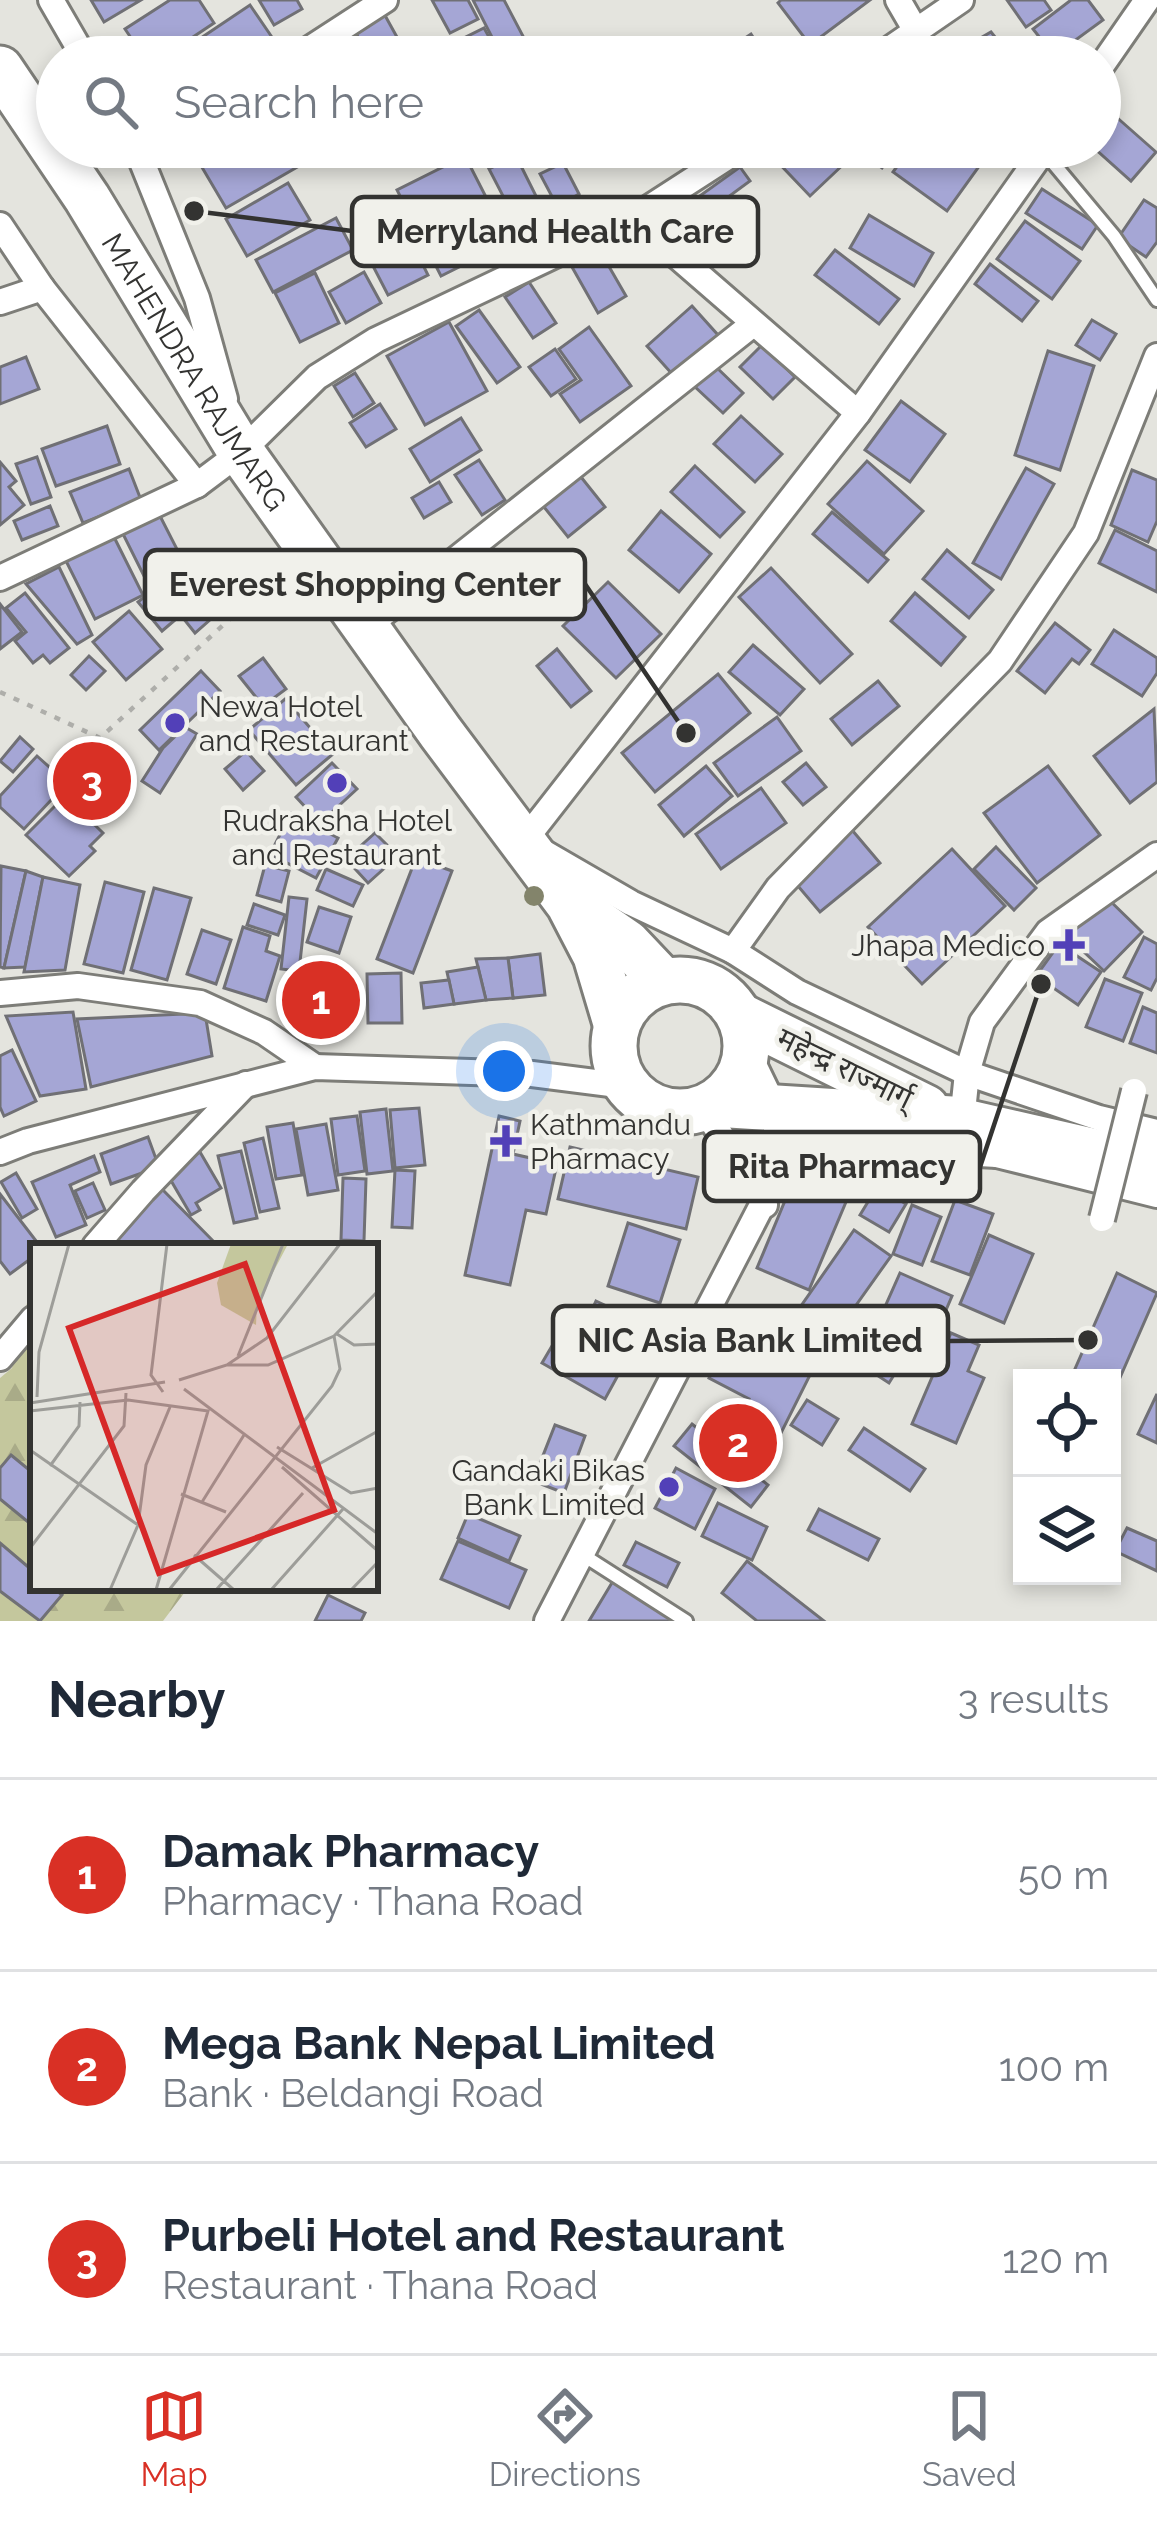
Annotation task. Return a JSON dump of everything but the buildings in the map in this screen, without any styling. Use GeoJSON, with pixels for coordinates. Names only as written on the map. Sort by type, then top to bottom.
{"type":"FeatureCollection","features":[{"type":"Feature","properties":{"kind":"highway","name":"MAHENDRA RAJMARG"},"geometry":{"type":"LineString","coordinates":[[0,68],[36,122]]}},
{"type":"Feature","properties":{"kind":"highway","name":"MAHENDRA RAJMARG"},"geometry":{"type":"LineString","coordinates":[[67,168],[241,452],[569,904]]}},
{"type":"Feature","properties":{"kind":"highway","name":"महेन्द्र राज्मार्ग्"},"geometry":{"type":"LineString","coordinates":[[569,904],[627,943],[662,980],[706,986],[744,1034],[976,1131]]}},
{"type":"Feature","properties":{"kind":"highway"},"geometry":{"type":"LineString","coordinates":[[569,904],[596,956],[616,1023],[614,1056],[626,1085]]}},
{"type":"Feature","properties":{"kind":"highway"},"geometry":{"type":"LineString","coordinates":[[616,1023],[634,996],[662,980]]}},
{"type":"Feature","properties":{"kind":"highway","name":"महेन्द्र राज्मार्ग्"},"geometry":{"type":"LineString","coordinates":[[708,1106],[738,1082],[744,1034]]}},
{"type":"Feature","properties":{"kind":"highway","name":"महेन्द्र राज्मार्ग्"},"geometry":{"type":"LineString","coordinates":[[626,1085],[651,1106],[683,1113],[708,1106],[870,1115],[1157,1166]]}},
{"type":"Feature","properties":{"kind":"street"},"geometry":{"type":"LineString","coordinates":[[51,0],[72,36]]}},
{"type":"Feature","properties":{"kind":"street"},"geometry":{"type":"LineString","coordinates":[[329,36],[385,0]]}},
{"type":"Feature","properties":{"kind":"street"},"geometry":{"type":"LineString","coordinates":[[898,0],[916,32]]}},
{"type":"Feature","properties":{"kind":"street"},"geometry":{"type":"LineString","coordinates":[[910,36],[961,0]]}},
{"type":"Feature","properties":{"kind":"street"},"geometry":{"type":"LineString","coordinates":[[1121,38],[1147,0]]}},
{"type":"Feature","properties":{"kind":"street"},"geometry":{"type":"LineString","coordinates":[[154,168],[241,452]]}},
{"type":"Feature","properties":{"kind":"street"},"geometry":{"type":"LineString","coordinates":[[0,578],[197,485],[241,452],[317,377],[376,340],[633,218],[710,168]]}},
{"type":"Feature","properties":{"kind":"street"},"geometry":{"type":"LineString","coordinates":[[1032,168],[858,413],[524,841],[631,902],[733,951],[797,992],[967,1073],[1099,1118],[1157,1132]]}},
{"type":"Feature","properties":{"kind":"street"},"geometry":{"type":"LineString","coordinates":[[633,218],[858,413]]}},
{"type":"Feature","properties":{"kind":"street"},"geometry":{"type":"LineString","coordinates":[[0,225],[43,288],[197,485]]}},
{"type":"Feature","properties":{"kind":"street"},"geometry":{"type":"LineString","coordinates":[[0,302],[43,288]]}},
{"type":"Feature","properties":{"kind":"street"},"geometry":{"type":"LineString","coordinates":[[365,627],[753,324]]}},
{"type":"Feature","properties":{"kind":"street"},"geometry":{"type":"LineString","coordinates":[[733,951],[778,888],[1000,662],[1086,533],[1157,356]]}},
{"type":"Feature","properties":{"kind":"street"},"geometry":{"type":"LineString","coordinates":[[976,1131],[967,1073],[982,1022],[1048,932],[1157,855]]}},
{"type":"Feature","properties":{"kind":"street"},"geometry":{"type":"LineString","coordinates":[[0,993],[77,986],[200,1003],[264,1032],[315,1066]]}},
{"type":"Feature","properties":{"kind":"street"},"geometry":{"type":"LineString","coordinates":[[744,1034],[775,1108],[778,1174]]}},
{"type":"Feature","properties":{"kind":"street"},"geometry":{"type":"LineString","coordinates":[[0,1153],[28,1141],[315,1066],[532,1074],[626,1085]]}},
{"type":"Feature","properties":{"kind":"street"},"geometry":{"type":"LineString","coordinates":[[98,1243],[248,1082]]}},
{"type":"Feature","properties":{"kind":"street"},"geometry":{"type":"LineString","coordinates":[[1102,1219],[1134,1091]]}},
{"type":"Feature","properties":{"kind":"street"},"geometry":{"type":"LineString","coordinates":[[708,1106],[764,1205]]}},
{"type":"Feature","properties":{"kind":"street"},"geometry":{"type":"LineString","coordinates":[[548,1621],[778,1174],[809,1148],[870,1115]]}},
{"type":"Feature","properties":{"kind":"street"},"geometry":{"type":"LineString","coordinates":[[832,1166],[924,1151],[976,1131],[1157,1195]]}},
{"type":"Feature","properties":{"kind":"street"},"geometry":{"type":"LineString","coordinates":[[0,1358],[30,1323]]}},
{"type":"Feature","properties":{"kind":"lane"},"geometry":{"type":"LineString","coordinates":[[1060,168],[1157,300]]}},
{"type":"Feature","properties":{"kind":"lane"},"geometry":{"type":"LineString","coordinates":[[583,1555],[686,1621]]}},
{"type":"Feature","properties":{"kind":"path"},"geometry":{"type":"LineString","coordinates":[[0,692],[100,738],[233,616]]}},
{"type":"Feature","properties":{"kind":"green space"},"geometry":{"type":"Polygon","coordinates":[[[30,1290],[30,1591],[186,1591],[163,1621],[0,1621],[0,1378],[12,1368],[30,1290]]]}},
{"type":"Feature","properties":{"kind":"place","name":"Merryland Health Care"},"geometry":{"type":"Point","coordinates":[194,211]}},
{"type":"Feature","properties":{"kind":"place","name":"Newa Hotel and Restaurant"},"geometry":{"type":"Point","coordinates":[175,723]}},
{"type":"Feature","properties":{"kind":"place","name":"Everest Shopping Center"},"geometry":{"type":"Point","coordinates":[686,733]}},
{"type":"Feature","properties":{"kind":"place","name":"Purbeli Hotel and Restaurant"},"geometry":{"type":"Point","coordinates":[92,781]}},
{"type":"Feature","properties":{"kind":"place","name":"Rudraksha Hotel and Restaurant"},"geometry":{"type":"Point","coordinates":[337,783]}},
{"type":"Feature","properties":{"kind":"place","name":"Jhapa Medico"},"geometry":{"type":"Point","coordinates":[1069,945]}},
{"type":"Feature","properties":{"kind":"place","name":"Rita Pharmacy"},"geometry":{"type":"Point","coordinates":[1041,984]}},
{"type":"Feature","properties":{"kind":"place","name":"Damak Pharmacy"},"geometry":{"type":"Point","coordinates":[321,1000]}},
{"type":"Feature","properties":{"kind":"place","name":"Kathmandu Pharmacy"},"geometry":{"type":"Point","coordinates":[506,1141]}},
{"type":"Feature","properties":{"kind":"place","name":"NIC Asia Bank Limited"},"geometry":{"type":"Point","coordinates":[1088,1340]}},
{"type":"Feature","properties":{"kind":"place","name":"Mega Bank Nepal Limited"},"geometry":{"type":"Point","coordinates":[738,1443]}},
{"type":"Feature","properties":{"kind":"place","name":"Gandaki Bikas Bank Limited"},"geometry":{"type":"Point","coordinates":[669,1487]}}]}
